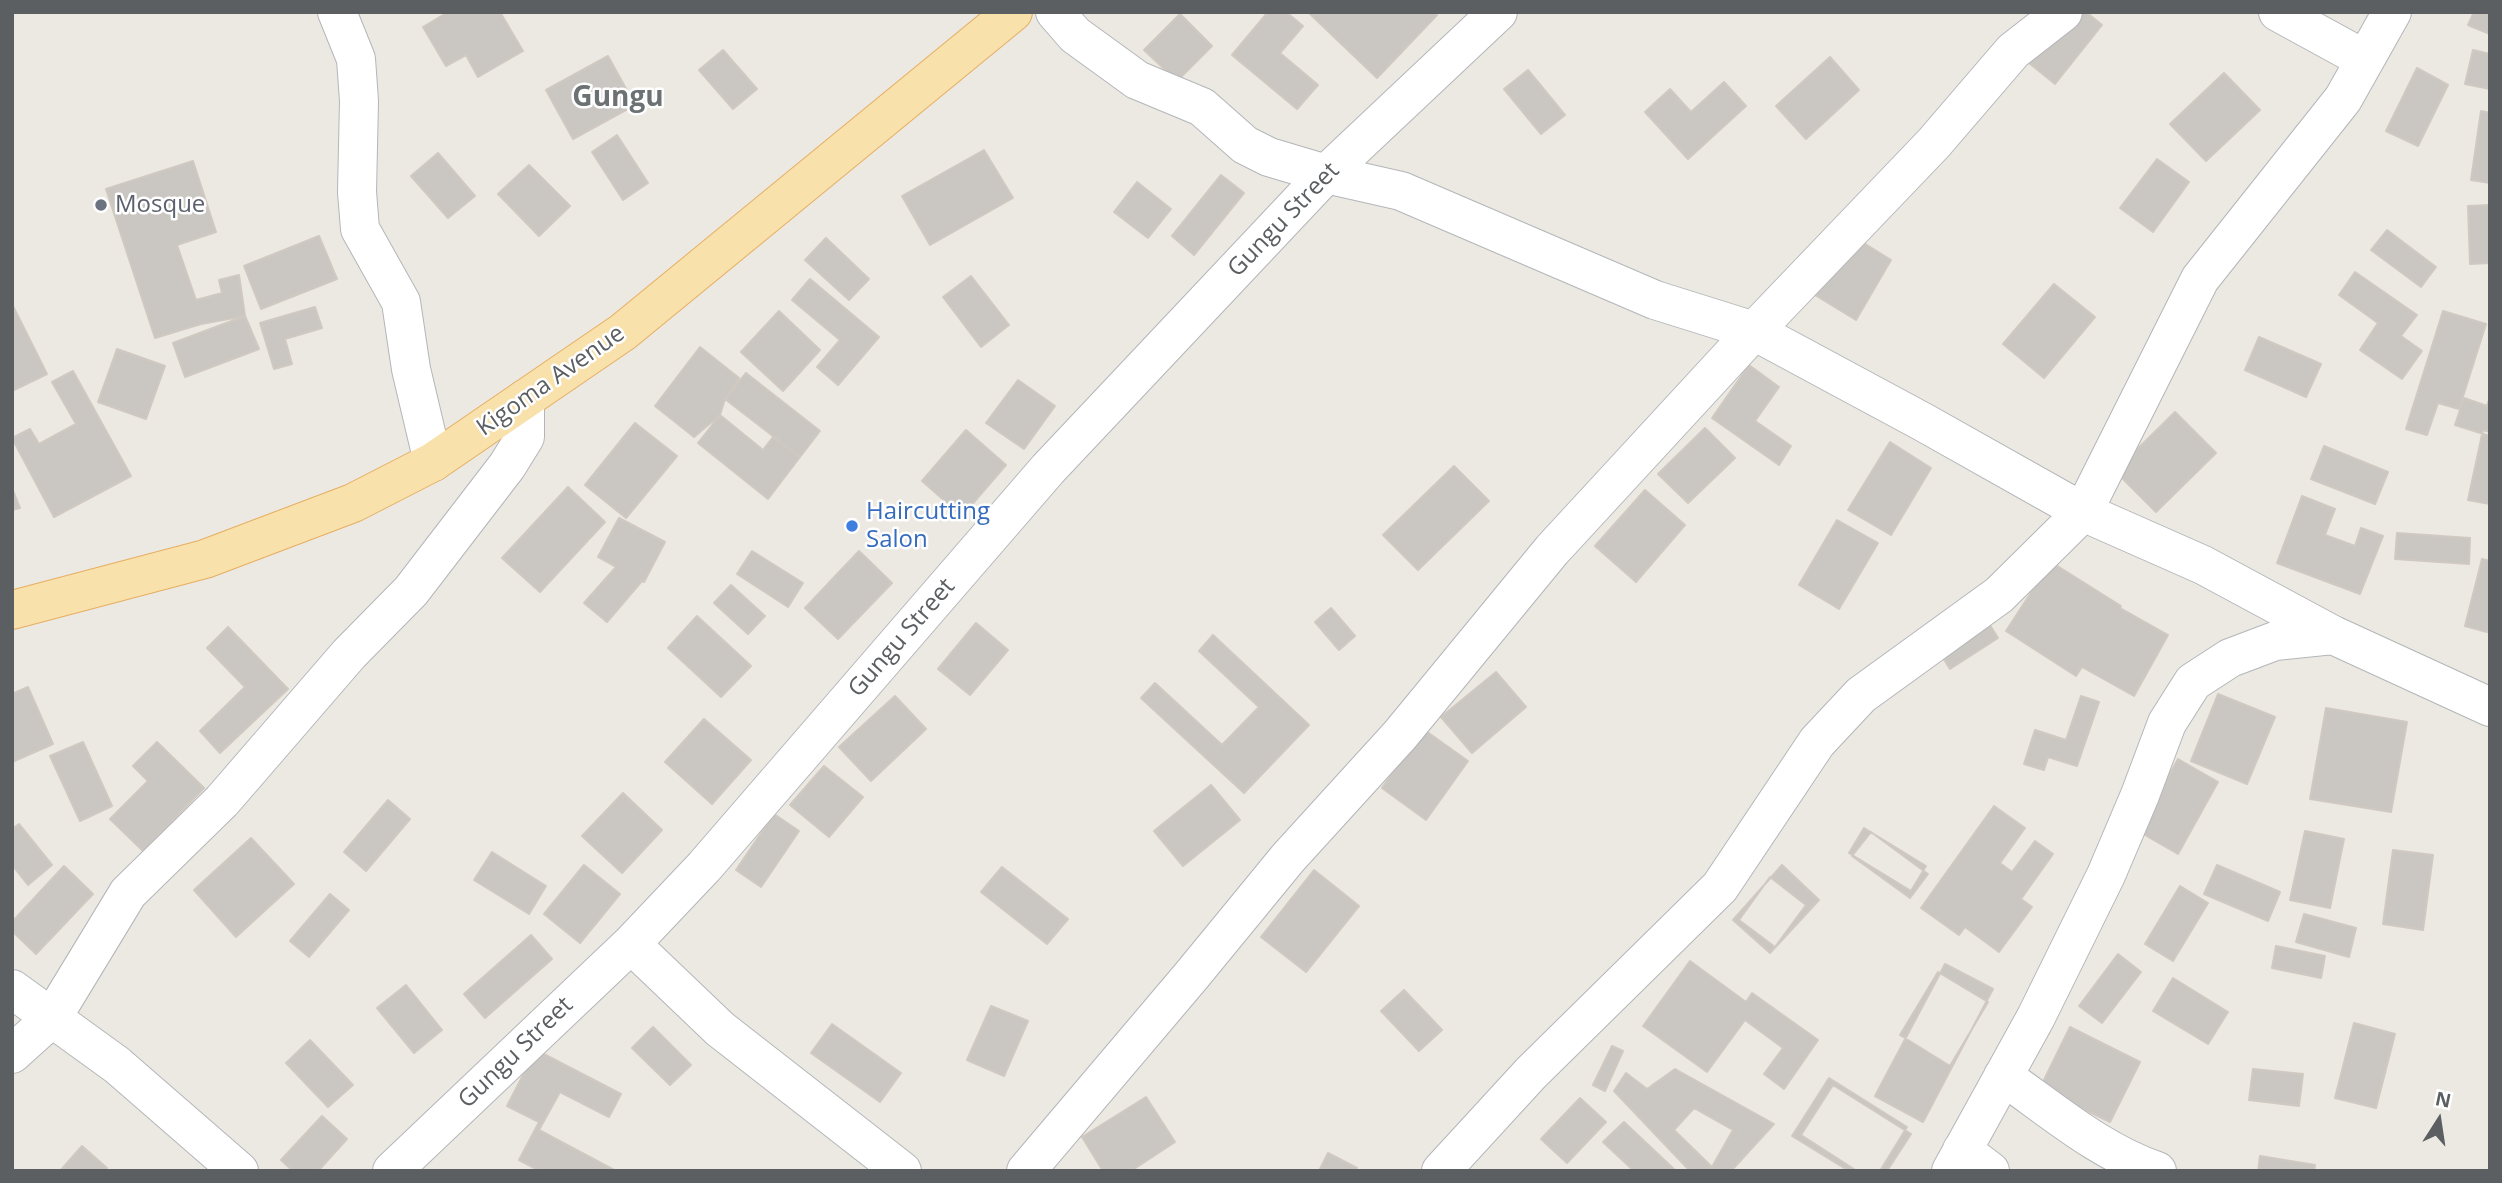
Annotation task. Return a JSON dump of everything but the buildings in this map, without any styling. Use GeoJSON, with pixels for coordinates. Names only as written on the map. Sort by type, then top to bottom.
{"type":"FeatureCollection","features":[{"type":"Feature","properties":{"kind":"main road","name":"Kigoma Avenue"},"geometry":{"type":"LineString","coordinates":[[12,610],[205,559],[353,503],[433,463],[623,332],[1013,12]]}},
{"type":"Feature","properties":{"kind":"street"},"geometry":{"type":"LineString","coordinates":[[337,12],[356,60],[359,101],[357,192],[360,229],[401,302],[411,369],[433,463]]}},
{"type":"Feature","properties":{"kind":"street"},"geometry":{"type":"LineString","coordinates":[[1055,12],[1075,35],[1137,80],[1202,107],[1245,145],[1269,157],[1326,174],[1401,191],[1655,300],[1754,331],[2083,512],[2203,565],[2333,635],[2490,707]]}},
{"type":"Feature","properties":{"kind":"street","name":"Gungu Street"},"geometry":{"type":"LineString","coordinates":[[391,1171],[631,944],[704,867],[1048,469],[1326,174],[1498,12]]}},
{"type":"Feature","properties":{"kind":"street"},"geometry":{"type":"LineString","coordinates":[[1026,1171],[1288,858],[1400,735],[1552,550],[1754,331],[1934,143],[2012,51],[2063,12]]}},
{"type":"Feature","properties":{"kind":"street"},"geometry":{"type":"LineString","coordinates":[[2278,12],[2364,59]]}},
{"type":"Feature","properties":{"kind":"street"},"geometry":{"type":"LineString","coordinates":[[1441,1171],[1557,1046],[1720,887],[1817,742],[1861,695],[1999,595],[2083,512],[2200,279],[2343,99],[2392,12]]}},
{"type":"Feature","properties":{"kind":"street"},"geometry":{"type":"LineString","coordinates":[[12,1054],[52,1018],[128,893],[222,801],[349,653],[411,591],[500,475],[524,437],[525,399]]}},
{"type":"Feature","properties":{"kind":"street"},"geometry":{"type":"LineString","coordinates":[[1968,1164],[2003,1076],[2036,1017],[2106,875],[2167,723],[2193,682],[2230,658],[2275,641],[2333,635]]}},
{"type":"Feature","properties":{"kind":"street"},"geometry":{"type":"LineString","coordinates":[[631,944],[720,1029],[902,1171]]}},
{"type":"Feature","properties":{"kind":"street"},"geometry":{"type":"LineString","coordinates":[[12,989],[117,1065],[239,1171]]}},
{"type":"Feature","properties":{"kind":"street"},"geometry":{"type":"LineString","coordinates":[[2003,1076],[2102,1146],[2134,1163],[2157,1171]]}},
{"type":"Feature","properties":{"kind":"place","name":"Mosque"},"geometry":{"type":"Point","coordinates":[101,205]}},
{"type":"Feature","properties":{"kind":"place","name":"Haircutting Salon"},"geometry":{"type":"Point","coordinates":[852,526]}},
{"type":"Feature","properties":{"kind":"district","name":"Gungu"},"geometry":{"type":"Point","coordinates":[618,98]}}]}
